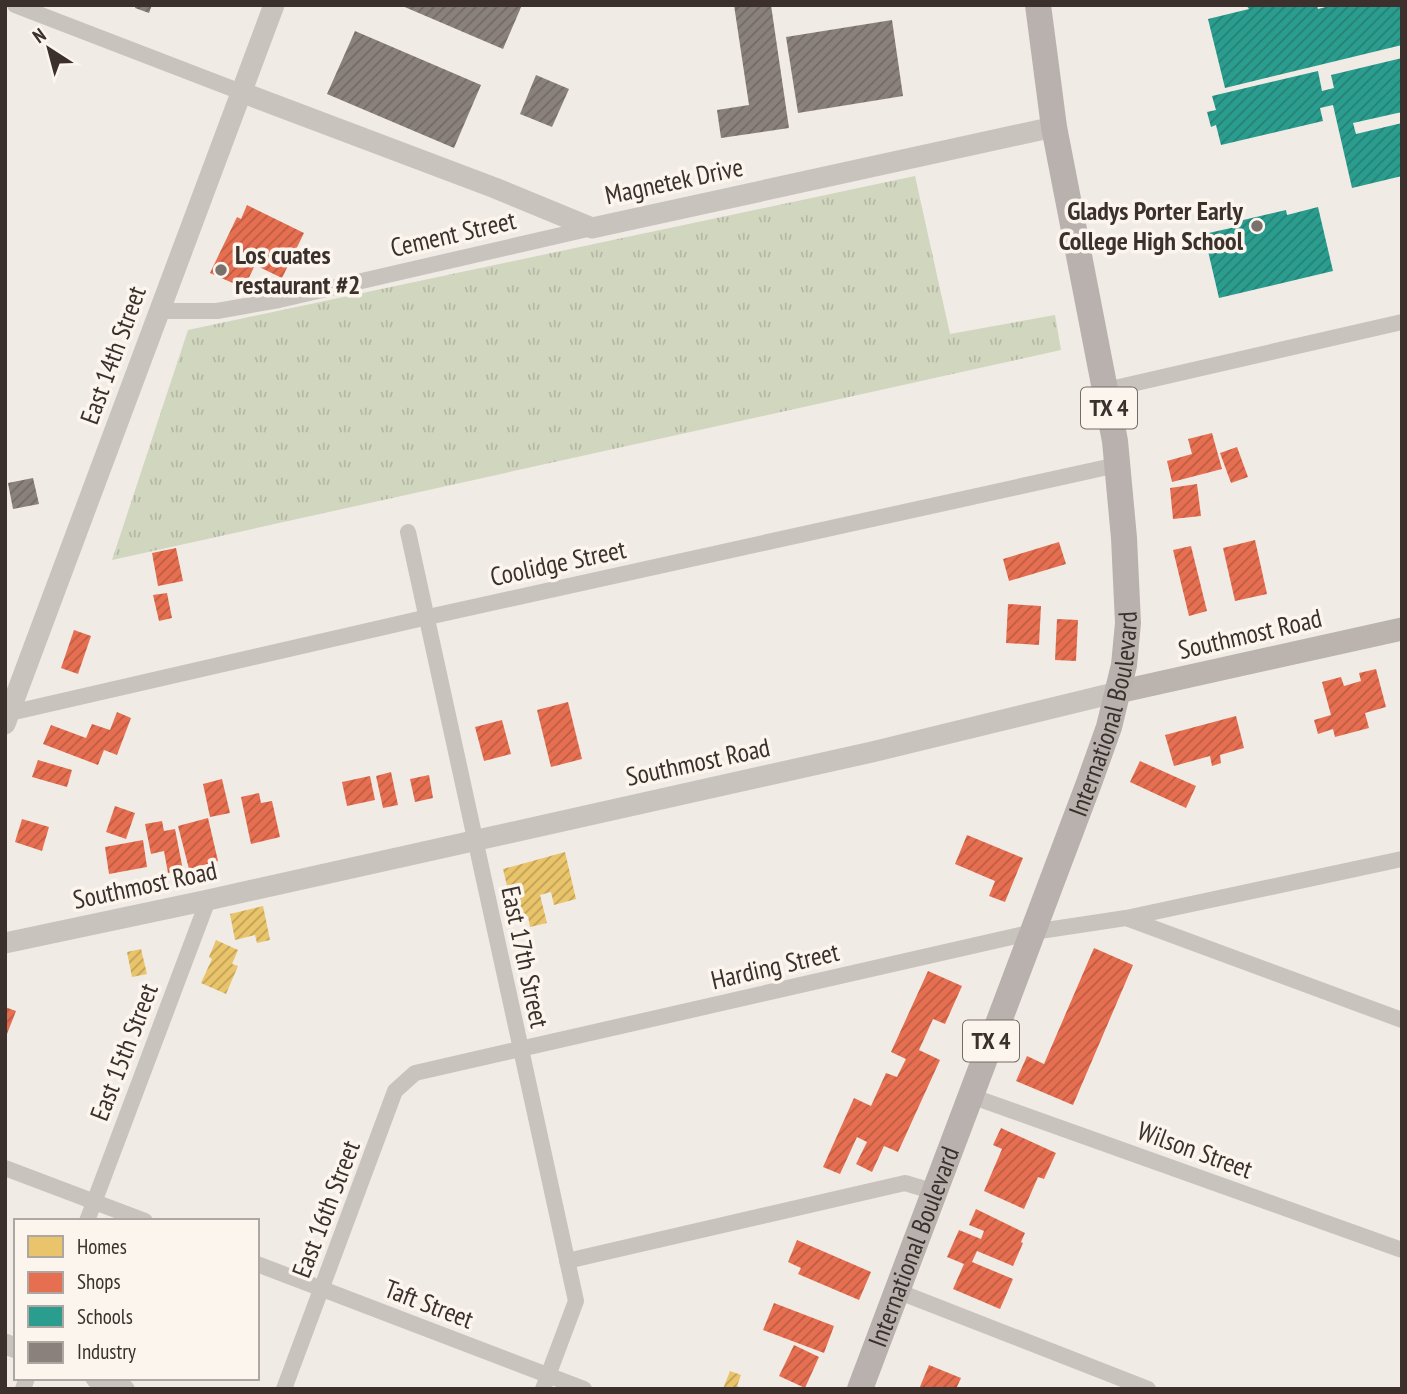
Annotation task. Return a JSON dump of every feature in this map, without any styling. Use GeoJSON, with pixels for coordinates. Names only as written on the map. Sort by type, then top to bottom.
{"type":"FeatureCollection","features":[{"type":"Feature","properties":{"kind":"main road","name":"International Boulevard"},"geometry":{"type":"LineString","coordinates":[[860,1389],[1101,749],[1118,692],[1128,622],[1117,465],[1106,390],[1054,127],[1038,5]]}},
{"type":"Feature","properties":{"kind":"main road","name":"Southmost Road"},"geometry":{"type":"LineString","coordinates":[[1118,692],[1400,634]]}},
{"type":"Feature","properties":{"kind":"street"},"geometry":{"type":"LineString","coordinates":[[15,5],[241,92]]}},
{"type":"Feature","properties":{"kind":"street","name":"East 14th Street"},"geometry":{"type":"LineString","coordinates":[[8,718],[274,5]]}},
{"type":"Feature","properties":{"kind":"street","name":"Magnetek Drive"},"geometry":{"type":"LineString","coordinates":[[241,92],[495,188],[592,228],[1054,127]]}},
{"type":"Feature","properties":{"kind":"street","name":"Cement Street"},"geometry":{"type":"LineString","coordinates":[[159,311],[217,311],[279,300],[592,228]]}},
{"type":"Feature","properties":{"kind":"street"},"geometry":{"type":"LineString","coordinates":[[1106,390],[1402,322]]}},
{"type":"Feature","properties":{"kind":"street","name":"Coolidge Street"},"geometry":{"type":"LineString","coordinates":[[8,718],[428,617],[1117,465]]}},
{"type":"Feature","properties":{"kind":"street","name":"East 17th Street"},"geometry":{"type":"LineString","coordinates":[[408,532],[576,1301],[546,1382]]}},
{"type":"Feature","properties":{"kind":"street","name":"Southmost Road"},"geometry":{"type":"LineString","coordinates":[[5,943],[872,752],[1118,692]]}},
{"type":"Feature","properties":{"kind":"street","name":"Harding Street"},"geometry":{"type":"LineString","coordinates":[[436,1068],[1032,932],[1126,918],[1402,859]]}},
{"type":"Feature","properties":{"kind":"street","name":"East 15th Street"},"geometry":{"type":"LineString","coordinates":[[88,1219],[208,900]]}},
{"type":"Feature","properties":{"kind":"street","name":"Harding Street"},"geometry":{"type":"LineString","coordinates":[[1126,918],[1402,1020]]}},
{"type":"Feature","properties":{"kind":"street","name":"East 16th Street"},"geometry":{"type":"LineString","coordinates":[[284,1389],[395,1091],[415,1073],[436,1068]]}},
{"type":"Feature","properties":{"kind":"street","name":"Wilson Street"},"geometry":{"type":"LineString","coordinates":[[971,1096],[1402,1250]]}},
{"type":"Feature","properties":{"kind":"street"},"geometry":{"type":"LineString","coordinates":[[5,1168],[140,1219]]}},
{"type":"Feature","properties":{"kind":"street"},"geometry":{"type":"LineString","coordinates":[[567,1261],[905,1182],[935,1192]]}},
{"type":"Feature","properties":{"kind":"street","name":"Taft Street"},"geometry":{"type":"LineString","coordinates":[[259,1265],[546,1382],[584,1389]]}},
{"type":"Feature","properties":{"kind":"street"},"geometry":{"type":"LineString","coordinates":[[897,1291],[1148,1389]]}},
{"type":"Feature","properties":{"kind":"street"},"geometry":{"type":"LineString","coordinates":[[101,1380],[124,1389]]}},
{"type":"Feature","properties":{"kind":"green space"},"geometry":{"type":"Polygon","coordinates":[[[915,176],[950,334],[1055,315],[1061,350],[112,560],[188,330],[915,176]]]}},
{"type":"Feature","properties":{"kind":"building: Homes"},"geometry":{"type":"Polygon","coordinates":[[[565,852],[576,899],[554,905],[551,892],[540,895],[547,923],[530,927],[528,916],[515,920],[503,869],[565,852]]]}},
{"type":"Feature","properties":{"kind":"building: Homes"},"geometry":{"type":"Polygon","coordinates":[[[263,906],[270,940],[257,943],[255,935],[235,940],[230,914],[263,906]]]}},
{"type":"Feature","properties":{"kind":"building: Homes"},"geometry":{"type":"Polygon","coordinates":[[[216,940],[238,950],[232,964],[238,966],[226,994],[201,983],[212,959],[209,957],[216,940]]]}},
{"type":"Feature","properties":{"kind":"building: Homes"},"geometry":{"type":"Polygon","coordinates":[[[141,949],[147,974],[132,977],[127,952],[141,949]]]}},
{"type":"Feature","properties":{"kind":"building: Homes"},"geometry":{"type":"Polygon","coordinates":[[[730,1371],[741,1375],[737,1386],[744,1389],[723,1389],[730,1371]]]}},
{"type":"Feature","properties":{"kind":"building: Shops"},"geometry":{"type":"Polygon","coordinates":[[[247,205],[304,233],[282,278],[255,265],[244,288],[210,273],[237,217],[241,219],[247,205]]]}},
{"type":"Feature","properties":{"kind":"building: Shops"},"geometry":{"type":"Polygon","coordinates":[[[1212,433],[1222,469],[1172,482],[1167,461],[1192,454],[1188,439],[1212,433]]]}},
{"type":"Feature","properties":{"kind":"building: Shops"},"geometry":{"type":"Polygon","coordinates":[[[1237,447],[1248,477],[1231,483],[1220,453],[1237,447]]]}},
{"type":"Feature","properties":{"kind":"building: Shops"},"geometry":{"type":"Polygon","coordinates":[[[1197,484],[1201,516],[1173,519],[1170,488],[1197,484]]]}},
{"type":"Feature","properties":{"kind":"building: Shops"},"geometry":{"type":"Polygon","coordinates":[[[1255,540],[1267,594],[1235,601],[1223,548],[1255,540]]]}},
{"type":"Feature","properties":{"kind":"building: Shops"},"geometry":{"type":"Polygon","coordinates":[[[1059,542],[1066,564],[1009,581],[1003,559],[1059,542]]]}},
{"type":"Feature","properties":{"kind":"building: Shops"},"geometry":{"type":"Polygon","coordinates":[[[1191,546],[1207,611],[1189,616],[1173,550],[1191,546]]]}},
{"type":"Feature","properties":{"kind":"building: Shops"},"geometry":{"type":"Polygon","coordinates":[[[176,548],[183,581],[158,586],[152,553],[176,548]]]}},
{"type":"Feature","properties":{"kind":"building: Shops"},"geometry":{"type":"Polygon","coordinates":[[[167,593],[172,618],[159,621],[153,595],[167,593]]]}},
{"type":"Feature","properties":{"kind":"building: Shops"},"geometry":{"type":"Polygon","coordinates":[[[1008,604],[1041,606],[1039,645],[1006,643],[1008,604]]]}},
{"type":"Feature","properties":{"kind":"building: Shops"},"geometry":{"type":"Polygon","coordinates":[[[1057,619],[1078,620],[1076,661],[1055,660],[1057,619]]]}},
{"type":"Feature","properties":{"kind":"building: Shops"},"geometry":{"type":"Polygon","coordinates":[[[74,630],[91,636],[78,674],[61,668],[74,630]]]}},
{"type":"Feature","properties":{"kind":"building: Shops"},"geometry":{"type":"Polygon","coordinates":[[[1376,669],[1386,707],[1365,713],[1369,728],[1335,737],[1333,729],[1318,734],[1314,720],[1331,715],[1322,682],[1341,677],[1344,686],[1361,681],[1359,673],[1376,669]]]}},
{"type":"Feature","properties":{"kind":"building: Shops"},"geometry":{"type":"Polygon","coordinates":[[[568,702],[582,759],[551,767],[537,710],[568,702]]]}},
{"type":"Feature","properties":{"kind":"building: Shops"},"geometry":{"type":"Polygon","coordinates":[[[117,712],[131,718],[117,755],[104,750],[98,765],[43,744],[51,725],[86,738],[92,724],[110,730],[117,712]]]}},
{"type":"Feature","properties":{"kind":"building: Shops"},"geometry":{"type":"Polygon","coordinates":[[[1236,716],[1244,748],[1220,755],[1221,763],[1212,766],[1210,756],[1174,766],[1165,735],[1236,716]]]}},
{"type":"Feature","properties":{"kind":"building: Shops"},"geometry":{"type":"Polygon","coordinates":[[[502,720],[511,754],[484,761],[475,727],[502,720]]]}},
{"type":"Feature","properties":{"kind":"building: Shops"},"geometry":{"type":"Polygon","coordinates":[[[38,760],[72,770],[67,787],[32,777],[38,760]]]}},
{"type":"Feature","properties":{"kind":"building: Shops"},"geometry":{"type":"Polygon","coordinates":[[[1140,761],[1196,786],[1186,808],[1130,782],[1140,761]]]}},
{"type":"Feature","properties":{"kind":"building: Shops"},"geometry":{"type":"Polygon","coordinates":[[[391,772],[398,805],[383,808],[376,776],[391,772]]]}},
{"type":"Feature","properties":{"kind":"building: Shops"},"geometry":{"type":"Polygon","coordinates":[[[429,775],[433,798],[415,802],[410,779],[429,775]]]}},
{"type":"Feature","properties":{"kind":"building: Shops"},"geometry":{"type":"Polygon","coordinates":[[[370,776],[375,800],[347,806],[342,782],[370,776]]]}},
{"type":"Feature","properties":{"kind":"building: Shops"},"geometry":{"type":"Polygon","coordinates":[[[222,779],[230,813],[210,817],[203,784],[222,779]]]}},
{"type":"Feature","properties":{"kind":"building: Shops"},"geometry":{"type":"Polygon","coordinates":[[[259,793],[261,803],[272,801],[280,837],[251,844],[241,797],[259,793]]]}},
{"type":"Feature","properties":{"kind":"building: Shops"},"geometry":{"type":"Polygon","coordinates":[[[115,806],[135,813],[126,839],[106,832],[115,806]]]}},
{"type":"Feature","properties":{"kind":"building: Shops"},"geometry":{"type":"Polygon","coordinates":[[[208,818],[218,861],[189,869],[178,826],[208,818]]]}},
{"type":"Feature","properties":{"kind":"building: Shops"},"geometry":{"type":"Polygon","coordinates":[[[22,819],[49,827],[42,851],[15,842],[22,819]]]}},
{"type":"Feature","properties":{"kind":"building: Shops"},"geometry":{"type":"Polygon","coordinates":[[[162,821],[164,831],[175,829],[183,870],[168,873],[164,851],[151,854],[145,824],[162,821]]]}},
{"type":"Feature","properties":{"kind":"building: Shops"},"geometry":{"type":"Polygon","coordinates":[[[967,835],[1023,858],[1005,902],[989,896],[995,881],[955,864],[967,835]]]}},
{"type":"Feature","properties":{"kind":"building: Shops"},"geometry":{"type":"Polygon","coordinates":[[[143,840],[147,867],[109,874],[105,847],[143,840]]]}},
{"type":"Feature","properties":{"kind":"building: Shops"},"geometry":{"type":"Polygon","coordinates":[[[1094,948],[1133,965],[1073,1105],[1016,1081],[1027,1056],[1044,1064],[1094,948]]]}},
{"type":"Feature","properties":{"kind":"building: Shops"},"geometry":{"type":"Polygon","coordinates":[[[928,971],[962,986],[945,1024],[933,1019],[919,1050],[940,1060],[898,1152],[884,1146],[872,1172],[856,1164],[867,1142],[857,1137],[840,1174],[823,1167],[854,1098],[871,1106],[886,1073],[897,1077],[906,1059],[891,1052],[928,971]]]}},
{"type":"Feature","properties":{"kind":"building: Shops"},"geometry":{"type":"Polygon","coordinates":[[[5,1007],[16,1011],[5,1039],[5,1007]]]}},
{"type":"Feature","properties":{"kind":"building: Shops"},"geometry":{"type":"Polygon","coordinates":[[[1001,1128],[1056,1153],[1044,1179],[1038,1177],[1024,1209],[984,1191],[1002,1149],[993,1145],[1001,1128]]]}},
{"type":"Feature","properties":{"kind":"building: Shops"},"geometry":{"type":"Polygon","coordinates":[[[976,1209],[1025,1233],[1013,1266],[977,1251],[972,1262],[1013,1279],[1000,1309],[953,1289],[964,1264],[947,1257],[959,1230],[981,1239],[984,1231],[969,1225],[976,1209]]]}},
{"type":"Feature","properties":{"kind":"building: Shops"},"geometry":{"type":"Polygon","coordinates":[[[797,1240],[871,1272],[859,1300],[798,1274],[801,1268],[788,1262],[797,1240]]]}},
{"type":"Feature","properties":{"kind":"building: Shops"},"geometry":{"type":"Polygon","coordinates":[[[774,1303],[834,1326],[824,1353],[763,1330],[774,1303]]]}},
{"type":"Feature","properties":{"kind":"building: Shops"},"geometry":{"type":"Polygon","coordinates":[[[794,1345],[819,1357],[805,1388],[779,1376],[794,1345]]]}},
{"type":"Feature","properties":{"kind":"building: Shops"},"geometry":{"type":"Polygon","coordinates":[[[929,1365],[961,1378],[956,1389],[919,1389],[929,1365]]]}},
{"type":"Feature","properties":{"kind":"building: Schools"},"geometry":{"type":"Polygon","coordinates":[[[1246,5],[1317,5],[1318,9],[1333,5],[1402,5],[1402,45],[1225,88],[1208,19],[1249,9],[1246,5]]]}},
{"type":"Feature","properties":{"kind":"building: Schools"},"geometry":{"type":"Polygon","coordinates":[[[1402,58],[1402,112],[1353,123],[1356,134],[1402,123],[1402,176],[1352,188],[1333,105],[1320,108],[1323,121],[1221,145],[1216,125],[1211,127],[1207,112],[1216,110],[1212,96],[1318,71],[1322,91],[1334,88],[1331,75],[1402,58]]]}},
{"type":"Feature","properties":{"kind":"building: Schools"},"geometry":{"type":"Polygon","coordinates":[[[1318,207],[1333,271],[1219,298],[1204,234],[1240,226],[1239,221],[1286,210],[1287,215],[1318,207]]]}},
{"type":"Feature","properties":{"kind":"building: Industry"},"geometry":{"type":"Polygon","coordinates":[[[136,5],[152,5],[149,13],[135,8],[136,5]]]}},
{"type":"Feature","properties":{"kind":"building: Industry"},"geometry":{"type":"Polygon","coordinates":[[[400,5],[522,5],[503,49],[400,5]]]}},
{"type":"Feature","properties":{"kind":"building: Industry"},"geometry":{"type":"Polygon","coordinates":[[[734,5],[771,5],[789,128],[721,138],[717,110],[749,105],[734,5]]]}},
{"type":"Feature","properties":{"kind":"building: Industry"},"geometry":{"type":"Polygon","coordinates":[[[892,20],[903,96],[798,113],[786,37],[892,20]]]}},
{"type":"Feature","properties":{"kind":"building: Industry"},"geometry":{"type":"Polygon","coordinates":[[[355,31],[481,85],[454,148],[327,94],[355,31]]]}},
{"type":"Feature","properties":{"kind":"building: Industry"},"geometry":{"type":"Polygon","coordinates":[[[536,75],[569,89],[552,127],[520,114],[536,75]]]}},
{"type":"Feature","properties":{"kind":"building: Industry"},"geometry":{"type":"Polygon","coordinates":[[[33,478],[39,504],[13,509],[8,483],[33,478]]]}},
{"type":"Feature","properties":{"kind":"place","name":"Gladys Porter Early College High School"},"geometry":{"type":"Point","coordinates":[1257,226]}},
{"type":"Feature","properties":{"kind":"place","name":"Los cuates restaurant #2"},"geometry":{"type":"Point","coordinates":[221,270]}}]}
